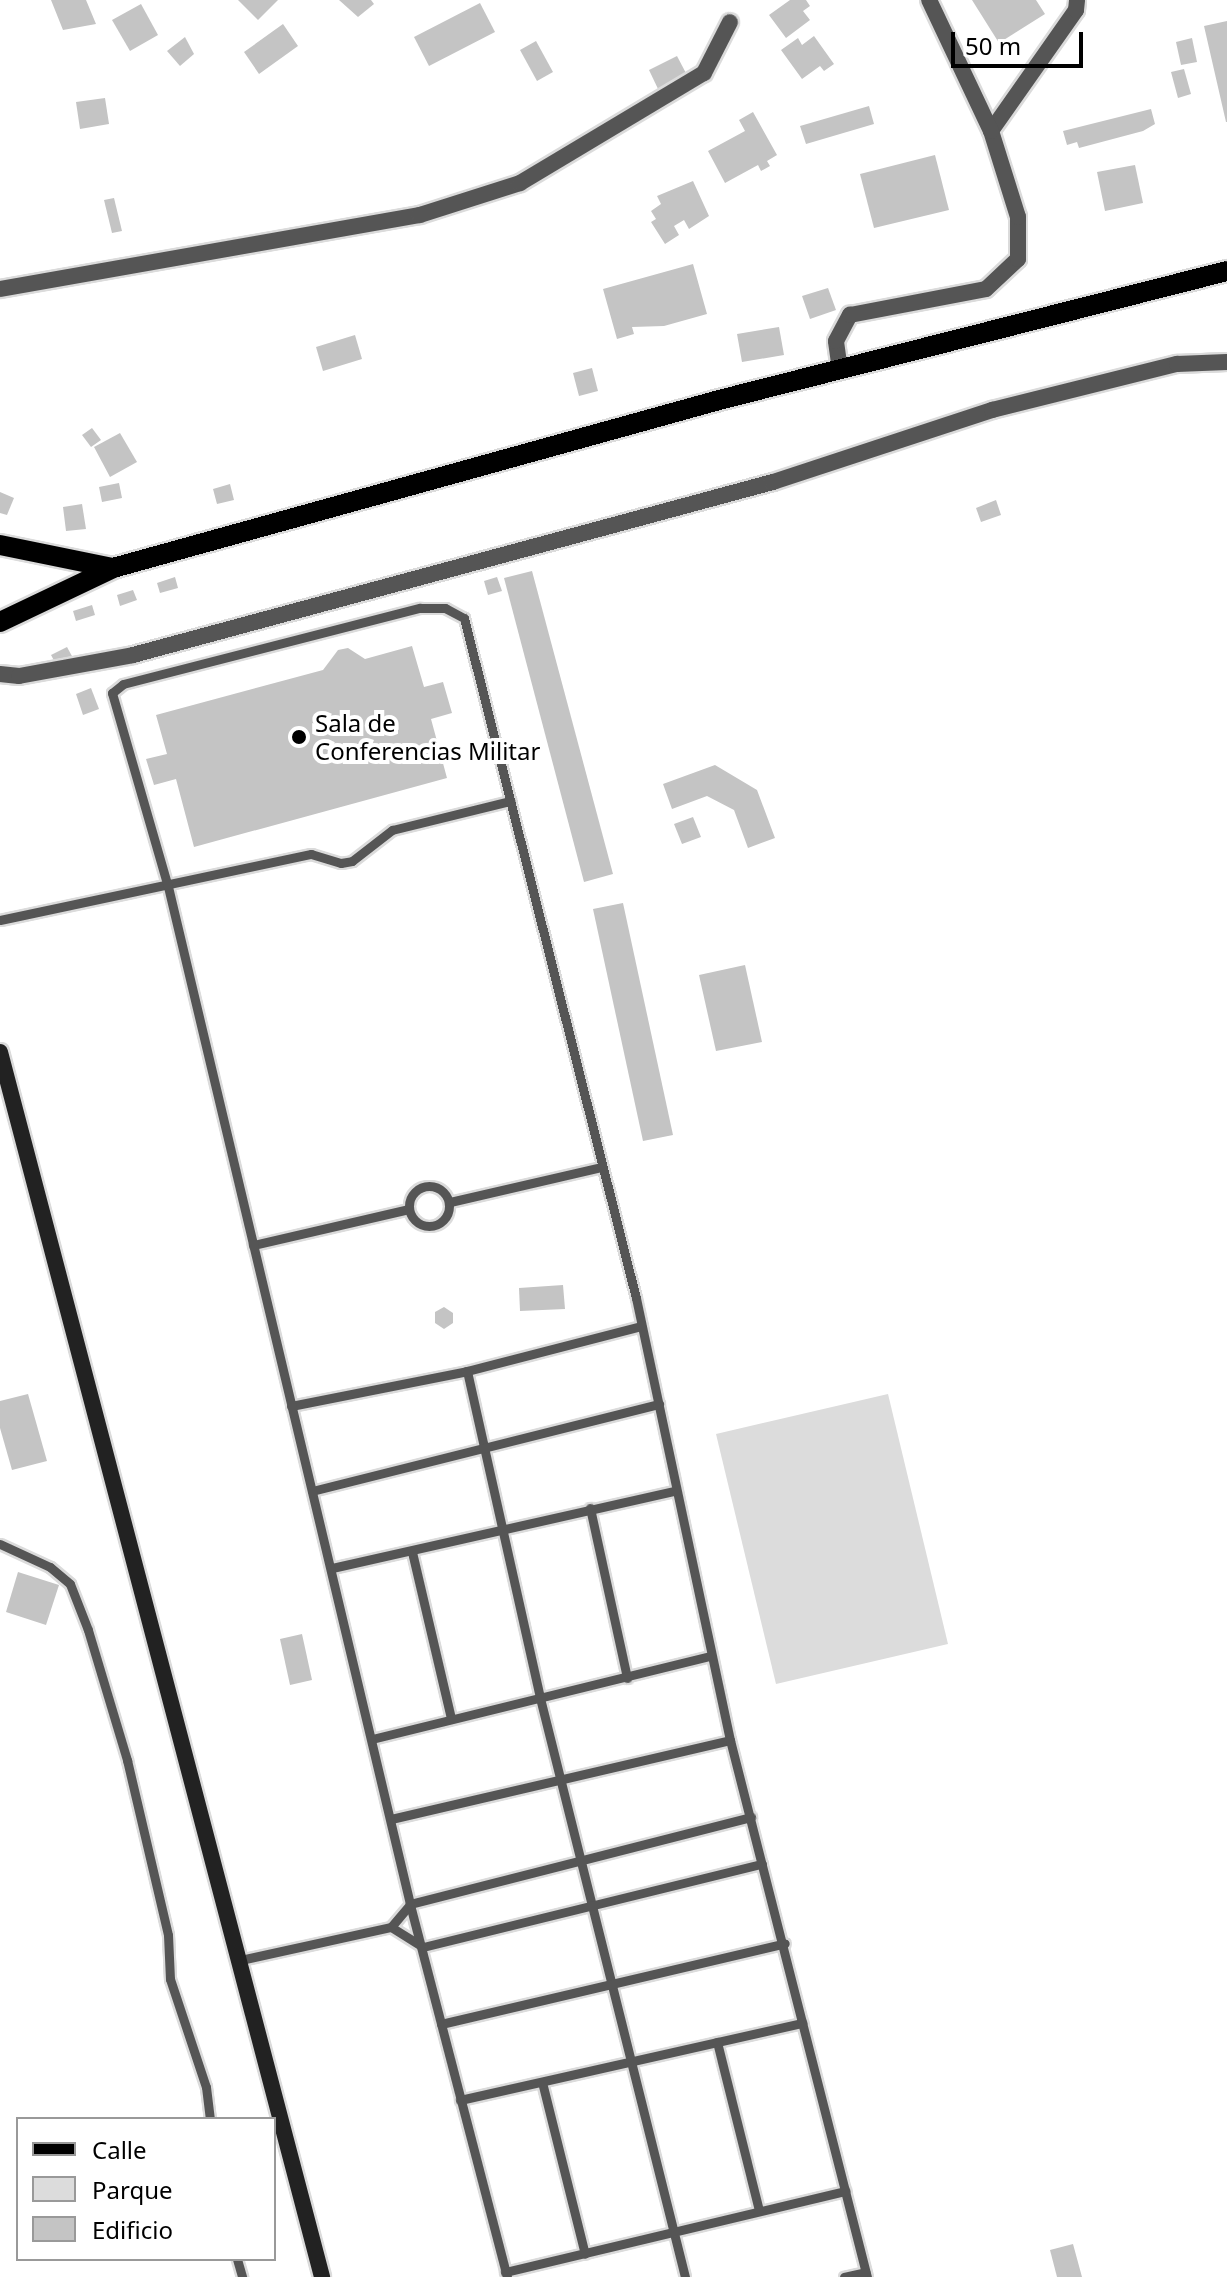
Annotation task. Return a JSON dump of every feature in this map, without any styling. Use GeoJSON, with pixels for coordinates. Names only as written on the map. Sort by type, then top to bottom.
{"type":"FeatureCollection","features":[{"type":"Feature","properties":{"kind":"main road"},"geometry":{"type":"LineString","coordinates":[[0,622],[113,568],[840,370],[1227,271]]}},
{"type":"Feature","properties":{"kind":"main road"},"geometry":{"type":"LineString","coordinates":[[0,545],[113,568]]}},
{"type":"Feature","properties":{"kind":"main road"},"geometry":{"type":"LineString","coordinates":[[0,1052],[236,1961],[322,2277]]}},
{"type":"Feature","properties":{"kind":"street"},"geometry":{"type":"LineString","coordinates":[[840,370],[836,341],[850,315],[986,289],[1018,259],[1018,217],[991,131],[929,0]]}},
{"type":"Feature","properties":{"kind":"street"},"geometry":{"type":"LineString","coordinates":[[991,131],[1076,10],[1077,0]]}},
{"type":"Feature","properties":{"kind":"street"},"geometry":{"type":"LineString","coordinates":[[0,289],[420,215],[520,183],[704,73],[730,22]]}},
{"type":"Feature","properties":{"kind":"street"},"geometry":{"type":"LineString","coordinates":[[0,674],[19,676],[133,655],[773,482],[992,410],[1177,364],[1227,362]]}},
{"type":"Feature","properties":{"kind":"lane"},"geometry":{"type":"LineString","coordinates":[[844,2277],[866,2274],[845,2191],[802,2023],[785,1943],[730,1740],[674,1491],[641,1326],[464,618],[445,608],[420,608],[123,684],[112,693],[168,887],[410,1904],[506,2274],[845,2191]]}},
{"type":"Feature","properties":{"kind":"lane"},"geometry":{"type":"LineString","coordinates":[[0,920],[168,887],[311,854],[341,863],[352,861],[392,830],[510,801]]}},
{"type":"Feature","properties":{"kind":"lane"},"geometry":{"type":"LineString","coordinates":[[450,1202],[602,1167]]}},
{"type":"Feature","properties":{"kind":"lane"},"geometry":{"type":"LineString","coordinates":[[428,1185],[444,1191],[450,1202],[446,1217],[434,1226],[418,1223],[409,1209],[413,1193],[428,1185]]}},
{"type":"Feature","properties":{"kind":"lane"},"geometry":{"type":"LineString","coordinates":[[253,1245],[409,1209]]}},
{"type":"Feature","properties":{"kind":"lane"},"geometry":{"type":"LineString","coordinates":[[291,1406],[467,1371],[641,1326]]}},
{"type":"Feature","properties":{"kind":"lane"},"geometry":{"type":"LineString","coordinates":[[467,1371],[500,1531],[540,1698],[685,2277]]}},
{"type":"Feature","properties":{"kind":"lane"},"geometry":{"type":"LineString","coordinates":[[312,1491],[659,1404]]}},
{"type":"Feature","properties":{"kind":"lane"},"geometry":{"type":"LineString","coordinates":[[332,1568],[674,1491]]}},
{"type":"Feature","properties":{"kind":"lane"},"geometry":{"type":"LineString","coordinates":[[590,1508],[627,1678]]}},
{"type":"Feature","properties":{"kind":"lane"},"geometry":{"type":"LineString","coordinates":[[0,1544],[50,1567],[70,1584],[88,1630],[127,1760],[168,1935],[170,1979],[206,2087],[210,2117]]}},
{"type":"Feature","properties":{"kind":"lane"},"geometry":{"type":"LineString","coordinates":[[412,1552],[451,1718]]}},
{"type":"Feature","properties":{"kind":"lane"},"geometry":{"type":"LineString","coordinates":[[372,1739],[711,1656]]}},
{"type":"Feature","properties":{"kind":"lane"},"geometry":{"type":"LineString","coordinates":[[391,1819],[730,1740]]}},
{"type":"Feature","properties":{"kind":"lane"},"geometry":{"type":"LineString","coordinates":[[236,1961],[391,1927],[410,1904],[581,1857],[751,1817]]}},
{"type":"Feature","properties":{"kind":"lane"},"geometry":{"type":"LineString","coordinates":[[391,1927],[423,1947],[762,1864]]}},
{"type":"Feature","properties":{"kind":"lane"},"geometry":{"type":"LineString","coordinates":[[441,2024],[785,1943]]}},
{"type":"Feature","properties":{"kind":"lane"},"geometry":{"type":"LineString","coordinates":[[460,2100],[802,2023]]}},
{"type":"Feature","properties":{"kind":"lane"},"geometry":{"type":"LineString","coordinates":[[717,2042],[759,2210]]}},
{"type":"Feature","properties":{"kind":"lane"},"geometry":{"type":"LineString","coordinates":[[542,2082],[585,2254]]}},
{"type":"Feature","properties":{"kind":"green space"},"geometry":{"type":"Polygon","coordinates":[[[888,1394],[948,1644],[776,1684],[716,1434],[888,1394]]]}},
{"type":"Feature","properties":{"kind":"building"},"geometry":{"type":"Polygon","coordinates":[[[51,0],[86,0],[96,24],[63,30],[51,0]]]}},
{"type":"Feature","properties":{"kind":"building"},"geometry":{"type":"Polygon","coordinates":[[[238,0],[278,0],[258,20],[238,0]]]}},
{"type":"Feature","properties":{"kind":"building"},"geometry":{"type":"Polygon","coordinates":[[[339,0],[371,0],[374,4],[358,17],[339,0]]]}},
{"type":"Feature","properties":{"kind":"building"},"geometry":{"type":"Polygon","coordinates":[[[790,0],[806,0],[810,6],[803,11],[810,20],[786,38],[769,15],[790,0]]]}},
{"type":"Feature","properties":{"kind":"building"},"geometry":{"type":"Polygon","coordinates":[[[972,0],[1036,0],[1045,14],[999,43],[972,0]]]}},
{"type":"Feature","properties":{"kind":"building"},"geometry":{"type":"Polygon","coordinates":[[[480,3],[495,32],[429,66],[414,37],[480,3]]]}},
{"type":"Feature","properties":{"kind":"building"},"geometry":{"type":"Polygon","coordinates":[[[141,4],[158,35],[130,51],[112,20],[141,4]]]}},
{"type":"Feature","properties":{"kind":"building"},"geometry":{"type":"Polygon","coordinates":[[[1227,21],[1227,122],[1226,122],[1204,26],[1227,21]]]}},
{"type":"Feature","properties":{"kind":"building"},"geometry":{"type":"Polygon","coordinates":[[[283,24],[298,46],[259,74],[244,52],[283,24]]]}},
{"type":"Feature","properties":{"kind":"building"},"geometry":{"type":"Polygon","coordinates":[[[814,36],[834,64],[824,71],[820,66],[802,79],[781,50],[798,38],[802,45],[814,36]]]}},
{"type":"Feature","properties":{"kind":"building"},"geometry":{"type":"Polygon","coordinates":[[[185,37],[194,54],[180,66],[167,51],[185,37]]]}},
{"type":"Feature","properties":{"kind":"building"},"geometry":{"type":"Polygon","coordinates":[[[1192,38],[1197,62],[1181,65],[1176,42],[1192,38]]]}},
{"type":"Feature","properties":{"kind":"building"},"geometry":{"type":"Polygon","coordinates":[[[536,41],[553,72],[537,81],[520,50],[536,41]]]}},
{"type":"Feature","properties":{"kind":"building"},"geometry":{"type":"Polygon","coordinates":[[[677,56],[688,77],[659,91],[649,70],[677,56]]]}},
{"type":"Feature","properties":{"kind":"building"},"geometry":{"type":"Polygon","coordinates":[[[1184,69],[1191,94],[1178,98],[1171,72],[1184,69]]]}},
{"type":"Feature","properties":{"kind":"building"},"geometry":{"type":"Polygon","coordinates":[[[105,98],[109,124],[80,129],[76,102],[105,98]]]}},
{"type":"Feature","properties":{"kind":"building"},"geometry":{"type":"Polygon","coordinates":[[[869,106],[874,124],[806,144],[800,126],[869,106]]]}},
{"type":"Feature","properties":{"kind":"building"},"geometry":{"type":"Polygon","coordinates":[[[1151,109],[1155,124],[1143,131],[1079,148],[1077,142],[1067,145],[1063,131],[1151,109]]]}},
{"type":"Feature","properties":{"kind":"building"},"geometry":{"type":"Polygon","coordinates":[[[753,112],[777,155],[767,161],[770,166],[761,171],[758,165],[725,183],[708,151],[745,131],[739,120],[753,112]]]}},
{"type":"Feature","properties":{"kind":"building"},"geometry":{"type":"Polygon","coordinates":[[[935,155],[949,210],[874,228],[860,174],[935,155]]]}},
{"type":"Feature","properties":{"kind":"building"},"geometry":{"type":"Polygon","coordinates":[[[1135,165],[1143,203],[1105,211],[1097,172],[1135,165]]]}},
{"type":"Feature","properties":{"kind":"building"},"geometry":{"type":"Polygon","coordinates":[[[693,181],[709,216],[689,229],[684,220],[674,226],[679,235],[665,244],[651,222],[656,219],[651,211],[661,204],[657,196],[693,181]]]}},
{"type":"Feature","properties":{"kind":"building"},"geometry":{"type":"Polygon","coordinates":[[[114,198],[122,231],[112,233],[104,200],[114,198]]]}},
{"type":"Feature","properties":{"kind":"building"},"geometry":{"type":"Polygon","coordinates":[[[693,264],[707,314],[664,326],[632,327],[634,334],[617,339],[603,289],[693,264]]]}},
{"type":"Feature","properties":{"kind":"building"},"geometry":{"type":"Polygon","coordinates":[[[828,288],[836,310],[810,319],[802,296],[828,288]]]}},
{"type":"Feature","properties":{"kind":"building"},"geometry":{"type":"Polygon","coordinates":[[[779,327],[784,355],[742,362],[737,334],[779,327]]]}},
{"type":"Feature","properties":{"kind":"building"},"geometry":{"type":"Polygon","coordinates":[[[355,335],[362,359],[323,371],[316,347],[355,335]]]}},
{"type":"Feature","properties":{"kind":"building"},"geometry":{"type":"Polygon","coordinates":[[[592,368],[598,391],[579,396],[573,373],[592,368]]]}},
{"type":"Feature","properties":{"kind":"building"},"geometry":{"type":"Polygon","coordinates":[[[92,428],[101,440],[91,447],[82,435],[92,428]]]}},
{"type":"Feature","properties":{"kind":"building"},"geometry":{"type":"Polygon","coordinates":[[[120,433],[137,462],[110,477],[94,447],[120,433]]]}},
{"type":"Feature","properties":{"kind":"building"},"geometry":{"type":"Polygon","coordinates":[[[119,483],[122,498],[102,502],[99,487],[119,483]]]}},
{"type":"Feature","properties":{"kind":"building"},"geometry":{"type":"Polygon","coordinates":[[[230,484],[234,500],[217,504],[213,489],[230,484]]]}},
{"type":"Feature","properties":{"kind":"building"},"geometry":{"type":"Polygon","coordinates":[[[0,492],[14,498],[7,515],[0,513],[0,492]]]}},
{"type":"Feature","properties":{"kind":"building"},"geometry":{"type":"Polygon","coordinates":[[[996,500],[1001,515],[981,522],[976,508],[996,500]]]}},
{"type":"Feature","properties":{"kind":"building"},"geometry":{"type":"Polygon","coordinates":[[[82,504],[86,529],[66,531],[63,507],[82,504]]]}},
{"type":"Feature","properties":{"kind":"building"},"geometry":{"type":"Polygon","coordinates":[[[532,571],[613,874],[584,882],[504,578],[532,571]]]}},
{"type":"Feature","properties":{"kind":"building"},"geometry":{"type":"Polygon","coordinates":[[[175,577],[178,588],[160,593],[157,583],[175,577]]]}},
{"type":"Feature","properties":{"kind":"building"},"geometry":{"type":"Polygon","coordinates":[[[497,577],[502,591],[488,595],[484,581],[497,577]]]}},
{"type":"Feature","properties":{"kind":"building"},"geometry":{"type":"Polygon","coordinates":[[[133,590],[137,600],[120,606],[117,595],[133,590]]]}},
{"type":"Feature","properties":{"kind":"building"},"geometry":{"type":"Polygon","coordinates":[[[92,605],[95,615],[76,621],[73,611],[92,605]]]}},
{"type":"Feature","properties":{"kind":"building","name":"Sala de Conferencias Militar"},"geometry":{"type":"Polygon","coordinates":[[[412,646],[424,687],[443,682],[452,713],[431,719],[447,778],[194,847],[176,779],[154,785],[146,759],[167,754],[156,715],[323,670],[338,650],[348,648],[365,659],[412,646]]]}},
{"type":"Feature","properties":{"kind":"building"},"geometry":{"type":"Polygon","coordinates":[[[67,647],[73,658],[57,666],[51,655],[67,647]]]}},
{"type":"Feature","properties":{"kind":"building"},"geometry":{"type":"Polygon","coordinates":[[[91,688],[99,709],[83,715],[76,694],[91,688]]]}},
{"type":"Feature","properties":{"kind":"building"},"geometry":{"type":"Polygon","coordinates":[[[715,765],[757,790],[775,838],[748,848],[734,810],[707,796],[672,809],[663,784],[715,765]]]}},
{"type":"Feature","properties":{"kind":"building"},"geometry":{"type":"Polygon","coordinates":[[[693,817],[701,837],[682,844],[674,824],[693,817]]]}},
{"type":"Feature","properties":{"kind":"building"},"geometry":{"type":"Polygon","coordinates":[[[623,903],[673,1135],[643,1141],[593,909],[623,903]]]}},
{"type":"Feature","properties":{"kind":"building"},"geometry":{"type":"Polygon","coordinates":[[[745,965],[762,1042],[716,1051],[699,975],[745,965]]]}},
{"type":"Feature","properties":{"kind":"building"},"geometry":{"type":"Polygon","coordinates":[[[563,1285],[565,1309],[520,1311],[519,1288],[563,1285]]]}},
{"type":"Feature","properties":{"kind":"building"},"geometry":{"type":"Polygon","coordinates":[[[444,1307],[453,1313],[453,1323],[444,1329],[435,1323],[435,1312],[444,1307]]]}},
{"type":"Feature","properties":{"kind":"building"},"geometry":{"type":"Polygon","coordinates":[[[28,1394],[47,1461],[12,1470],[0,1428],[0,1401],[28,1394]]]}},
{"type":"Feature","properties":{"kind":"building"},"geometry":{"type":"Polygon","coordinates":[[[18,1572],[59,1585],[46,1625],[6,1612],[18,1572]]]}},
{"type":"Feature","properties":{"kind":"building"},"geometry":{"type":"Polygon","coordinates":[[[302,1634],[312,1680],[290,1685],[280,1639],[302,1634]]]}},
{"type":"Feature","properties":{"kind":"building"},"geometry":{"type":"Polygon","coordinates":[[[1073,2244],[1082,2277],[1057,2277],[1050,2250],[1073,2244]]]}},
{"type":"Feature","properties":{"kind":"place","name":"Sala de Conferencias Militar"},"geometry":{"type":"Point","coordinates":[299,737]}}]}
